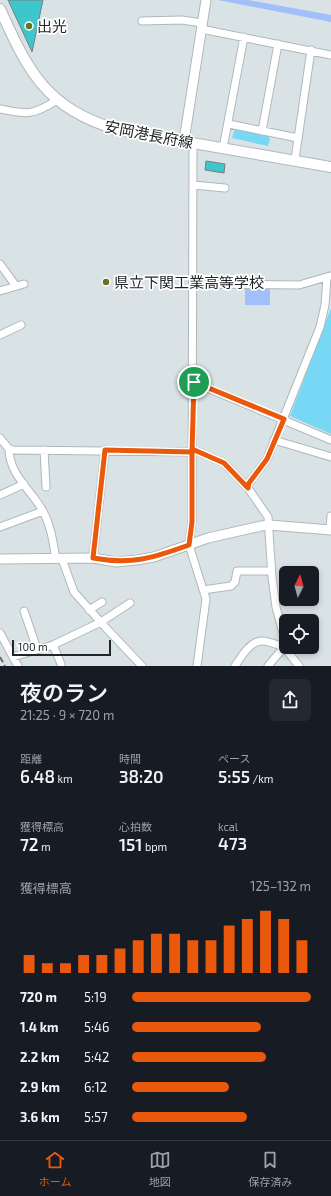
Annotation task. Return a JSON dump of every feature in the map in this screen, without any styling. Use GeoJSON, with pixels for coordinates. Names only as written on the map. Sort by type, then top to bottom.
{"type":"FeatureCollection","features":[{"type":"Feature","properties":{"kind":"main road","name":"安岡港長府線"},"geometry":{"type":"LineString","coordinates":[[0,8],[20,53],[35,77],[57,100],[74,112],[96,124],[118,130],[295,159],[331,167]]}},
{"type":"Feature","properties":{"kind":"street"},"geometry":{"type":"LineString","coordinates":[[197,666],[205,606],[203,590],[189,545],[192,522],[194,284],[193,185],[189,142],[205,3]]}},
{"type":"Feature","properties":{"kind":"street"},"geometry":{"type":"LineString","coordinates":[[142,21],[182,20],[244,37],[331,55]]}},
{"type":"Feature","properties":{"kind":"street"},"geometry":{"type":"LineString","coordinates":[[223,148],[229,124],[244,37]]}},
{"type":"Feature","properties":{"kind":"street"},"geometry":{"type":"LineString","coordinates":[[262,131],[278,44]]}},
{"type":"Feature","properties":{"kind":"street"},"geometry":{"type":"LineString","coordinates":[[295,159],[311,50]]}},
{"type":"Feature","properties":{"kind":"street"},"geometry":{"type":"LineString","coordinates":[[0,109],[31,113],[38,111],[57,100]]}},
{"type":"Feature","properties":{"kind":"street"},"geometry":{"type":"LineString","coordinates":[[229,124],[298,138]]}},
{"type":"Feature","properties":{"kind":"street"},"geometry":{"type":"LineString","coordinates":[[193,185],[225,188]]}},
{"type":"Feature","properties":{"kind":"street"},"geometry":{"type":"LineString","coordinates":[[0,264],[16,286]]}},
{"type":"Feature","properties":{"kind":"street"},"geometry":{"type":"LineString","coordinates":[[194,284],[299,285],[329,277],[320,327],[267,459],[249,483],[248,488]]}},
{"type":"Feature","properties":{"kind":"street"},"geometry":{"type":"LineString","coordinates":[[0,291],[24,284]]}},
{"type":"Feature","properties":{"kind":"street"},"geometry":{"type":"LineString","coordinates":[[0,335],[21,325]]}},
{"type":"Feature","properties":{"kind":"street"},"geometry":{"type":"LineString","coordinates":[[194,382],[331,440]]}},
{"type":"Feature","properties":{"kind":"street"},"geometry":{"type":"LineString","coordinates":[[0,439],[9,449],[9,457],[15,472],[43,511],[51,530],[59,559],[74,592],[142,666]]}},
{"type":"Feature","properties":{"kind":"street"},"geometry":{"type":"LineString","coordinates":[[274,440],[331,457]]}},
{"type":"Feature","properties":{"kind":"street"},"geometry":{"type":"LineString","coordinates":[[9,449],[192,450],[224,463],[248,488],[268,517],[271,571],[279,618]]}},
{"type":"Feature","properties":{"kind":"street"},"geometry":{"type":"LineString","coordinates":[[44,450],[46,487]]}},
{"type":"Feature","properties":{"kind":"street"},"geometry":{"type":"LineString","coordinates":[[93,558],[105,450]]}},
{"type":"Feature","properties":{"kind":"street"},"geometry":{"type":"LineString","coordinates":[[0,495],[24,484]]}},
{"type":"Feature","properties":{"kind":"street"},"geometry":{"type":"LineString","coordinates":[[0,527],[43,511]]}},
{"type":"Feature","properties":{"kind":"street"},"geometry":{"type":"LineString","coordinates":[[0,559],[93,558],[116,562],[137,560],[154,557],[226,534],[269,525],[330,530],[331,516]]}},
{"type":"Feature","properties":{"kind":"street"},"geometry":{"type":"LineString","coordinates":[[203,590],[231,586],[235,582],[237,572],[271,571]]}},
{"type":"Feature","properties":{"kind":"street"},"geometry":{"type":"LineString","coordinates":[[89,610],[102,602]]}},
{"type":"Feature","properties":{"kind":"street"},"geometry":{"type":"LineString","coordinates":[[13,657],[53,645],[100,622],[130,603]]}},
{"type":"Feature","properties":{"kind":"street"},"geometry":{"type":"LineString","coordinates":[[24,611],[37,649]]}},
{"type":"Feature","properties":{"kind":"street"},"geometry":{"type":"LineString","coordinates":[[0,633],[18,666]]}},
{"type":"Feature","properties":{"kind":"street"},"geometry":{"type":"LineString","coordinates":[[235,666],[246,651],[255,643],[262,641],[279,646]]}},
{"type":"Feature","properties":{"kind":"street"},"geometry":{"type":"LineString","coordinates":[[53,645],[61,664]]}},
{"type":"Feature","properties":{"kind":"street"},"geometry":{"type":"LineString","coordinates":[[268,666],[279,653]]}},
{"type":"Feature","properties":{"kind":"street"},"geometry":{"type":"LineString","coordinates":[[289,654],[298,666]]}},
{"type":"Feature","properties":{"kind":"shaded area"},"geometry":{"type":"Polygon","coordinates":[[[218,0],[248,0],[331,15],[331,22],[218,0]]]}},
{"type":"Feature","properties":{"kind":"shaded area"},"geometry":{"type":"Polygon","coordinates":[[[237,129],[268,136],[270,139],[268,146],[232,138],[234,131],[237,129]]]}},
{"type":"Feature","properties":{"kind":"shaded area"},"geometry":{"type":"Polygon","coordinates":[[[245,289],[270,289],[270,305],[245,305],[245,289]]]}},
{"type":"Feature","properties":{"kind":"shaded area"},"geometry":{"type":"Polygon","coordinates":[[[331,308],[331,434],[290,416],[331,308]]]}},
{"type":"Feature","properties":{"kind":"building","name":"出光"},"geometry":{"type":"Polygon","coordinates":[[[8,0],[43,0],[32,52],[8,0]]]}},
{"type":"Feature","properties":{"kind":"building"},"geometry":{"type":"Polygon","coordinates":[[[206,161],[225,164],[224,173],[205,170],[206,161]]]}},
{"type":"Feature","properties":{"kind":"railway"},"geometry":{"type":"LineString","coordinates":[[0,657],[5,666]]}},
{"type":"Feature","properties":{"kind":"place","name":"出光"},"geometry":{"type":"Point","coordinates":[29,26]}},
{"type":"Feature","properties":{"kind":"place","name":"県立下関工業高等学校"},"geometry":{"type":"Point","coordinates":[106,282]}},
{"type":"Feature","properties":{"kind":"route"},"geometry":{"type":"LineString","coordinates":[[194,382],[192,452],[105,450],[93,558],[116,562],[137,560],[154,557],[189,545],[192,522],[192,449],[198,450],[224,463],[248,488],[249,483],[267,459],[284,419],[194,382]]}}]}
